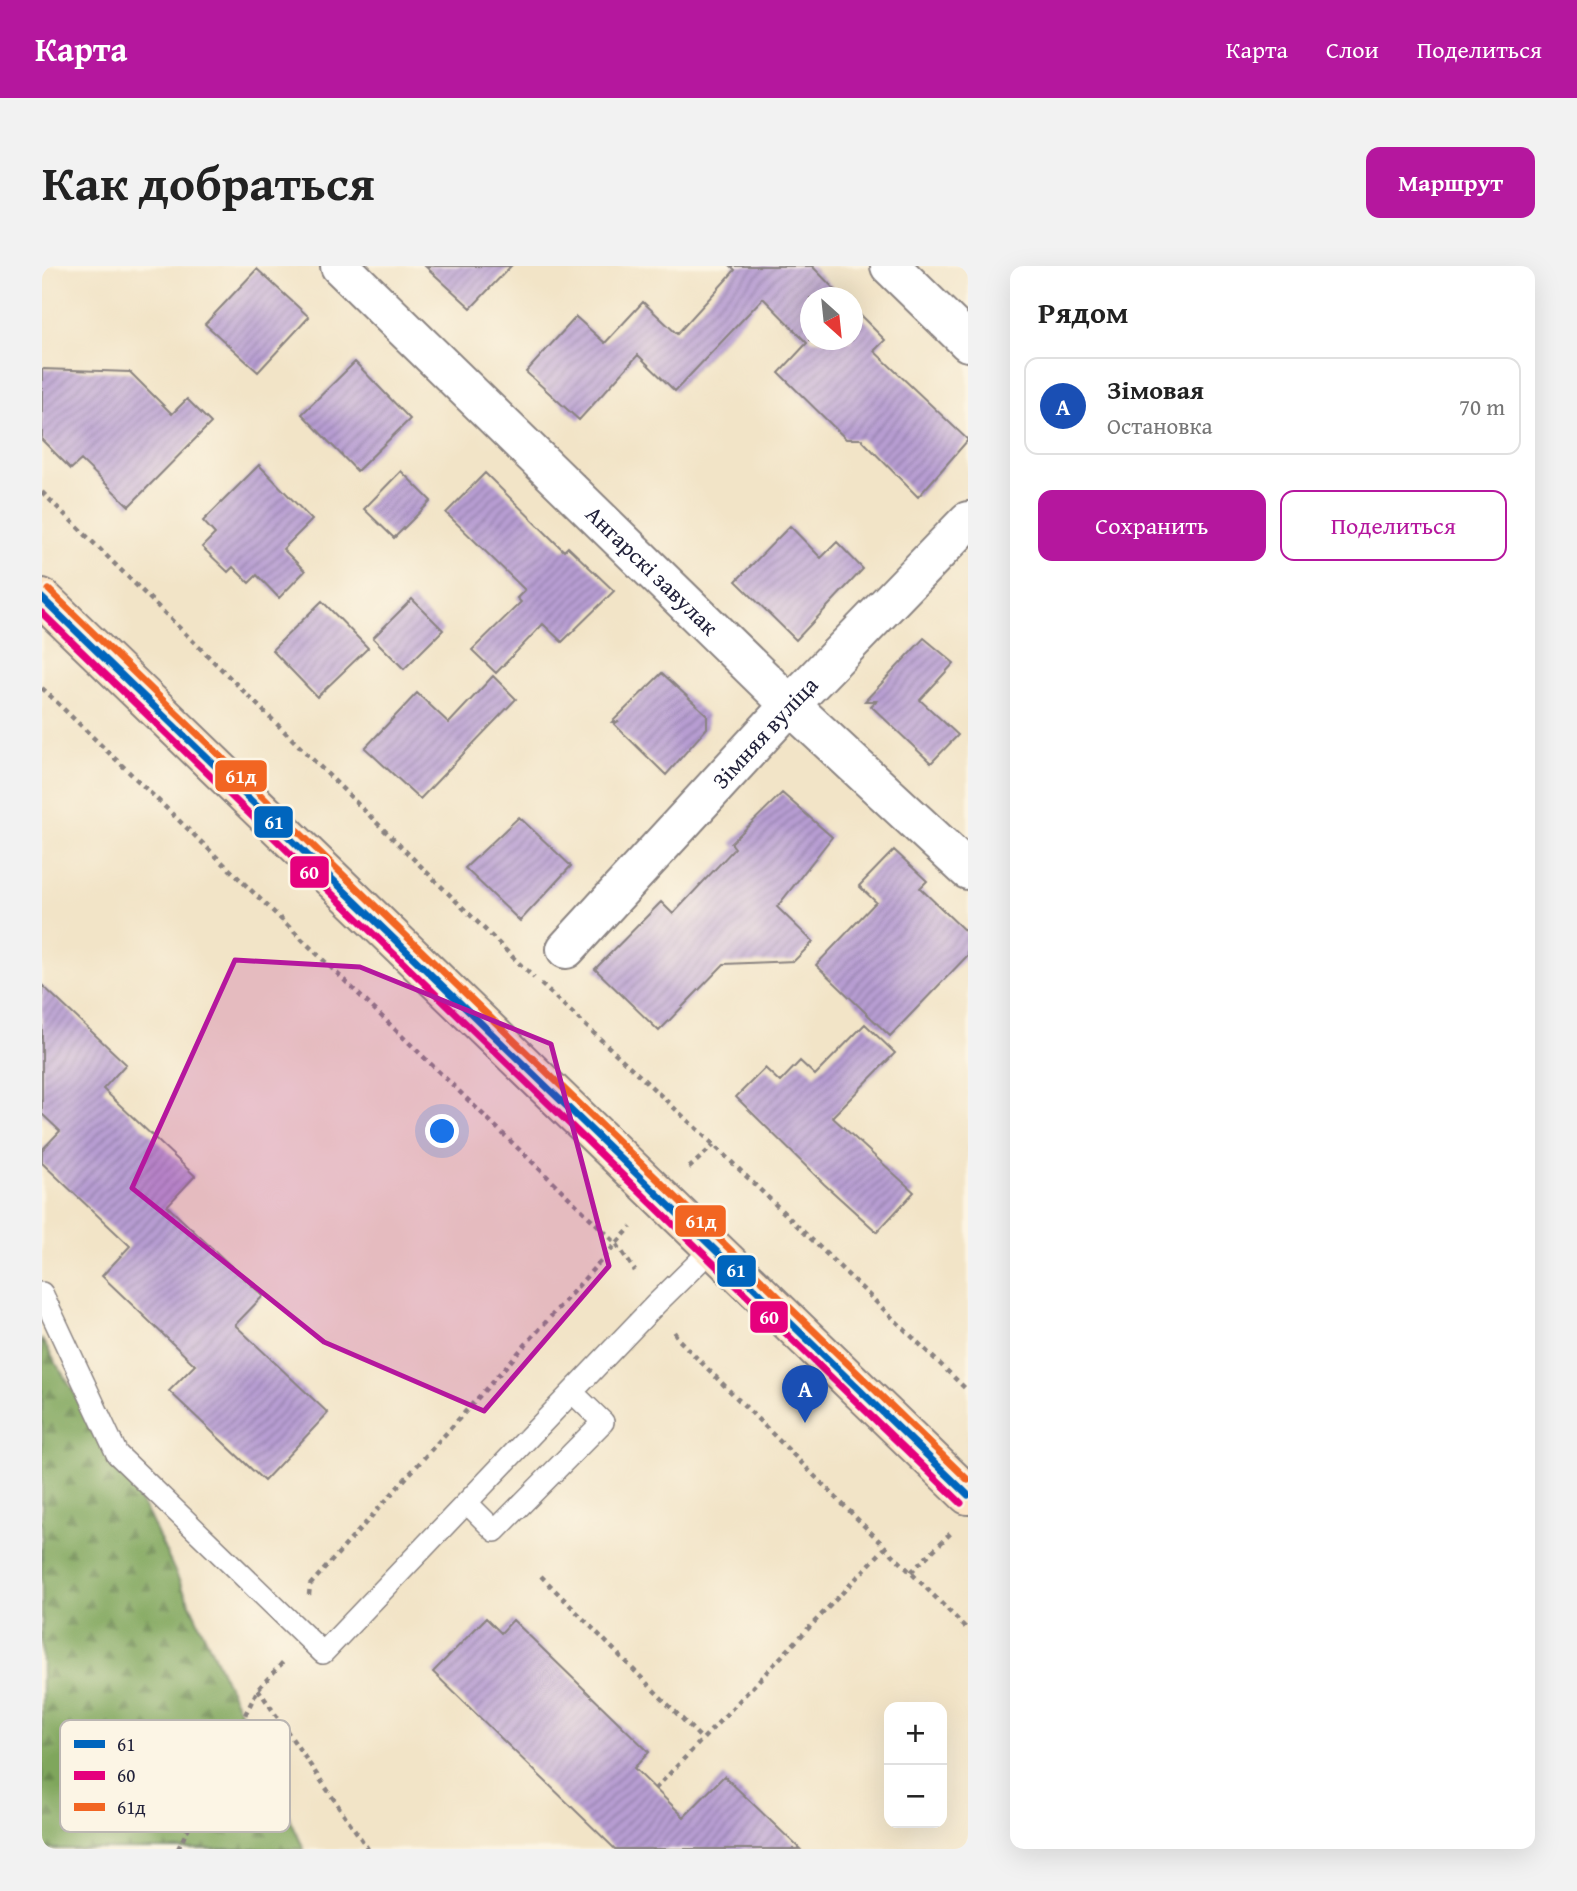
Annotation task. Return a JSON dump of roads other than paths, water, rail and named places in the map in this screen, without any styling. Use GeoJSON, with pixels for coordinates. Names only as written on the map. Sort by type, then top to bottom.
{"type":"FeatureCollection","features":[{"type":"Feature","properties":{"kind":"main road"},"geometry":{"type":"LineString","coordinates":[[42,597],[713,1248],[962,1511]]}},
{"type":"Feature","properties":{"kind":"street","name":"Ангарскі завулак"},"geometry":{"type":"LineString","coordinates":[[340,266],[790,705],[968,870]]}},
{"type":"Feature","properties":{"kind":"street"},"geometry":{"type":"LineString","coordinates":[[890,266],[968,342]]}},
{"type":"Feature","properties":{"kind":"street","name":"Зімняя вуліца"},"geometry":{"type":"LineString","coordinates":[[566,949],[790,705],[968,522]]}},
{"type":"Feature","properties":{"kind":"lane"},"geometry":{"type":"LineString","coordinates":[[42,1293],[117,1454],[323,1653],[656,1304],[713,1248]]}},
{"type":"Feature","properties":{"kind":"lane"},"geometry":{"type":"LineString","coordinates":[[467,1503],[495,1531],[603,1422],[572,1392]]}},
{"type":"Feature","properties":{"kind":"place","name":"Зімовая"},"geometry":{"type":"Point","coordinates":[805,1423]}}]}
